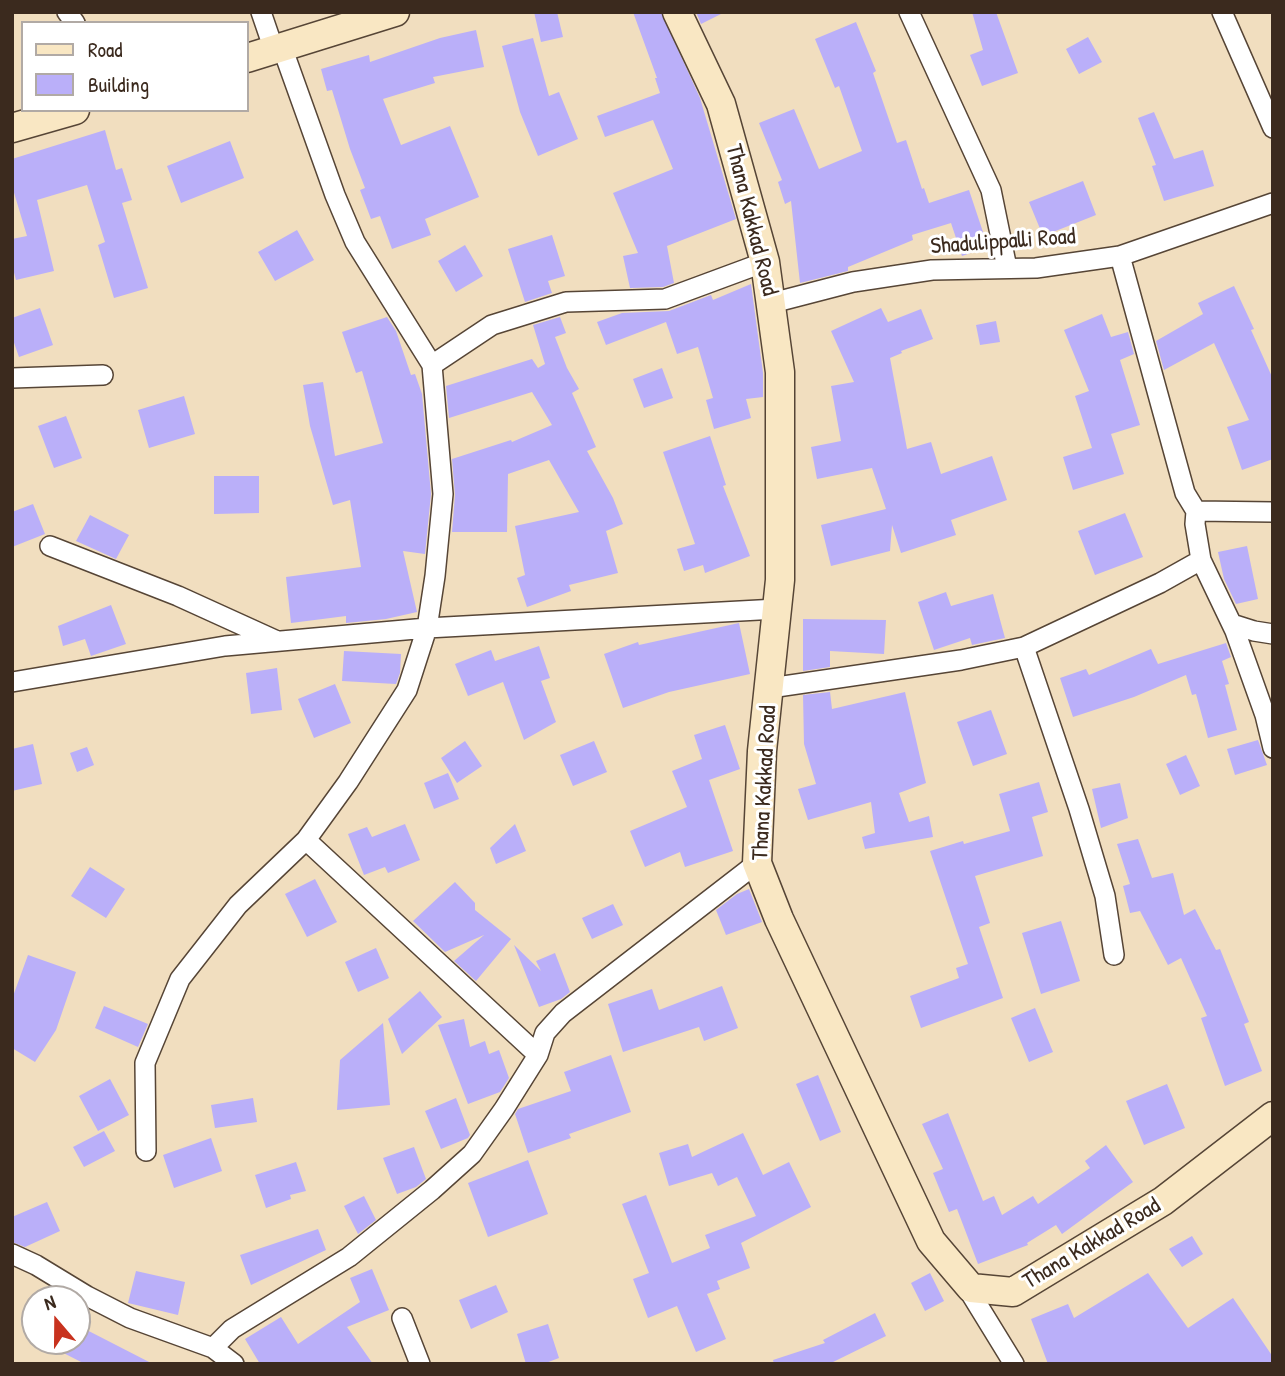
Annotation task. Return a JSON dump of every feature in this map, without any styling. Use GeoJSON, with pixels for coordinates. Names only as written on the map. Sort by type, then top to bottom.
{"type":"FeatureCollection","features":[{"type":"Feature","properties":{"kind":"main road"},"geometry":{"type":"LineString","coordinates":[[248,58],[396,12]]}},
{"type":"Feature","properties":{"kind":"main road","name":"Thana Kakkad Road"},"geometry":{"type":"LineString","coordinates":[[677,12],[721,104],[765,262],[780,372],[780,580],[762,751],[757,863],[779,919],[931,1241],[971,1288],[1013,1292],[1163,1201],[1273,1116]]}},
{"type":"Feature","properties":{"kind":"main road"},"geometry":{"type":"LineString","coordinates":[[12,128],[68,112]]}},
{"type":"Feature","properties":{"kind":"street"},"geometry":{"type":"LineString","coordinates":[[146,1151],[145,1063],[180,979],[238,905],[306,840],[348,782],[407,690],[427,628],[435,576],[443,494],[432,365],[355,242],[261,12]]}},
{"type":"Feature","properties":{"kind":"street"},"geometry":{"type":"LineString","coordinates":[[909,12],[991,190],[1007,268]]}},
{"type":"Feature","properties":{"kind":"street"},"geometry":{"type":"LineString","coordinates":[[1222,12],[1273,128]]}},
{"type":"Feature","properties":{"kind":"street","name":"Shadulippalli Road"},"geometry":{"type":"LineString","coordinates":[[772,303],[853,282],[932,270],[1036,268],[1120,256],[1273,203]]}},
{"type":"Feature","properties":{"kind":"street"},"geometry":{"type":"LineString","coordinates":[[1120,256],[1185,493],[1196,510],[1195,524],[1201,560],[1232,624],[1265,715],[1273,748]]}},
{"type":"Feature","properties":{"kind":"street"},"geometry":{"type":"LineString","coordinates":[[432,365],[492,325],[566,302],[665,299],[765,262]]}},
{"type":"Feature","properties":{"kind":"street"},"geometry":{"type":"LineString","coordinates":[[12,378],[103,375]]}},
{"type":"Feature","properties":{"kind":"street"},"geometry":{"type":"LineString","coordinates":[[1196,510],[1273,512]]}},
{"type":"Feature","properties":{"kind":"street"},"geometry":{"type":"LineString","coordinates":[[50,546],[178,596],[278,642]]}},
{"type":"Feature","properties":{"kind":"street"},"geometry":{"type":"LineString","coordinates":[[770,688],[924,666],[1024,647],[1160,583],[1201,560]]}},
{"type":"Feature","properties":{"kind":"street"},"geometry":{"type":"LineString","coordinates":[[12,682],[225,646],[427,628],[777,609]]}},
{"type":"Feature","properties":{"kind":"street"},"geometry":{"type":"LineString","coordinates":[[1232,624],[1273,634]]}},
{"type":"Feature","properties":{"kind":"street"},"geometry":{"type":"LineString","coordinates":[[1024,647],[1079,809],[1105,896],[1114,955]]}},
{"type":"Feature","properties":{"kind":"street"},"geometry":{"type":"LineString","coordinates":[[306,840],[538,1055]]}},
{"type":"Feature","properties":{"kind":"street"},"geometry":{"type":"LineString","coordinates":[[213,1348],[232,1329],[349,1257],[432,1190],[472,1154],[538,1055],[545,1033],[563,1013],[757,863]]}},
{"type":"Feature","properties":{"kind":"street"},"geometry":{"type":"LineString","coordinates":[[12,1254],[36,1265],[87,1297],[130,1318],[213,1348],[234,1364]]}},
{"type":"Feature","properties":{"kind":"street"},"geometry":{"type":"LineString","coordinates":[[960,1277],[1014,1364]]}},
{"type":"Feature","properties":{"kind":"street"},"geometry":{"type":"LineString","coordinates":[[402,1318],[420,1364]]}},
{"type":"Feature","properties":{"kind":"building"},"geometry":{"type":"Polygon","coordinates":[[[534,12],[557,12],[563,37],[541,42],[534,12]]]}},
{"type":"Feature","properties":{"kind":"building"},"geometry":{"type":"Polygon","coordinates":[[[633,12],[661,12],[700,98],[736,219],[667,246],[674,283],[663,287],[630,288],[623,256],[638,253],[613,193],[673,169],[653,120],[605,137],[597,116],[660,93],[633,12]]]}},
{"type":"Feature","properties":{"kind":"building"},"geometry":{"type":"Polygon","coordinates":[[[696,12],[725,12],[701,24],[696,12]]]}},
{"type":"Feature","properties":{"kind":"building"},"geometry":{"type":"Polygon","coordinates":[[[972,12],[996,12],[1018,73],[982,86],[970,55],[983,50],[972,12]]]}},
{"type":"Feature","properties":{"kind":"building"},"geometry":{"type":"Polygon","coordinates":[[[856,22],[876,71],[873,73],[897,143],[906,140],[929,203],[969,190],[988,247],[962,256],[951,223],[912,235],[913,240],[848,267],[848,271],[800,283],[791,201],[785,204],[778,182],[782,180],[759,123],[794,109],[819,169],[862,151],[839,86],[835,88],[815,39],[856,22]]]}},
{"type":"Feature","properties":{"kind":"building"},"geometry":{"type":"Polygon","coordinates":[[[476,30],[484,67],[433,77],[435,83],[383,99],[401,145],[450,126],[479,197],[425,219],[431,235],[392,249],[380,216],[371,219],[360,190],[365,188],[332,90],[327,91],[321,69],[369,55],[370,62],[440,38],[476,30]]]}},
{"type":"Feature","properties":{"kind":"building"},"geometry":{"type":"Polygon","coordinates":[[[1088,37],[1102,62],[1079,74],[1066,49],[1088,37]]]}},
{"type":"Feature","properties":{"kind":"building"},"geometry":{"type":"Polygon","coordinates":[[[533,38],[549,96],[559,92],[578,139],[538,156],[520,112],[502,46],[533,38]]]}},
{"type":"Feature","properties":{"kind":"building"},"geometry":{"type":"Polygon","coordinates":[[[1154,112],[1174,159],[1203,150],[1214,186],[1164,201],[1152,166],[1156,165],[1138,118],[1154,112]]]}},
{"type":"Feature","properties":{"kind":"building"},"geometry":{"type":"Polygon","coordinates":[[[105,130],[116,170],[122,168],[132,200],[122,203],[148,288],[114,298],[98,245],[105,242],[87,185],[37,200],[54,271],[16,280],[12,265],[12,239],[27,236],[12,186],[12,159],[105,130]]]}},
{"type":"Feature","properties":{"kind":"building"},"geometry":{"type":"Polygon","coordinates":[[[230,141],[244,178],[181,203],[167,166],[230,141]]]}},
{"type":"Feature","properties":{"kind":"building"},"geometry":{"type":"Polygon","coordinates":[[[1083,181],[1096,215],[1043,236],[1029,202],[1083,181]]]}},
{"type":"Feature","properties":{"kind":"building"},"geometry":{"type":"Polygon","coordinates":[[[297,230],[314,260],[275,281],[258,252],[297,230]]]}},
{"type":"Feature","properties":{"kind":"building"},"geometry":{"type":"Polygon","coordinates":[[[552,235],[565,276],[548,281],[552,293],[525,302],[508,249],[552,235]]]}},
{"type":"Feature","properties":{"kind":"building"},"geometry":{"type":"Polygon","coordinates":[[[465,245],[483,276],[456,292],[438,261],[465,245]]]}},
{"type":"Feature","properties":{"kind":"building"},"geometry":{"type":"Polygon","coordinates":[[[751,284],[763,373],[763,397],[746,399],[751,418],[714,429],[706,400],[713,398],[698,347],[677,354],[666,322],[606,345],[597,322],[622,313],[669,311],[711,295],[713,300],[751,284]]]}},
{"type":"Feature","properties":{"kind":"building"},"geometry":{"type":"Polygon","coordinates":[[[1234,286],[1273,379],[1273,459],[1242,470],[1227,427],[1249,420],[1214,343],[1164,370],[1156,341],[1203,314],[1198,303],[1234,286]]]}},
{"type":"Feature","properties":{"kind":"building"},"geometry":{"type":"Polygon","coordinates":[[[40,308],[53,345],[19,357],[12,337],[12,318],[40,308]]]}},
{"type":"Feature","properties":{"kind":"building"},"geometry":{"type":"Polygon","coordinates":[[[881,308],[888,322],[921,309],[933,339],[890,358],[907,449],[931,442],[941,474],[992,456],[1007,500],[951,520],[956,535],[901,553],[892,525],[890,551],[831,566],[821,525],[886,509],[872,468],[817,479],[811,447],[841,441],[831,386],[854,382],[831,331],[881,308]]]}},
{"type":"Feature","properties":{"kind":"building"},"geometry":{"type":"Polygon","coordinates":[[[1102,314],[1111,337],[1128,332],[1134,354],[1120,360],[1140,425],[1111,434],[1124,474],[1073,490],[1063,457],[1092,448],[1075,396],[1089,391],[1064,330],[1102,314]]]}},
{"type":"Feature","properties":{"kind":"building"},"geometry":{"type":"Polygon","coordinates":[[[387,317],[396,331],[411,375],[415,374],[422,394],[431,494],[425,554],[403,551],[417,612],[386,619],[346,623],[346,616],[291,623],[286,577],[361,567],[350,500],[333,505],[310,426],[303,385],[323,382],[335,456],[383,443],[362,371],[356,373],[342,332],[387,317]]]}},
{"type":"Feature","properties":{"kind":"building"},"geometry":{"type":"Polygon","coordinates":[[[560,317],[566,333],[555,337],[579,389],[572,393],[596,447],[587,451],[613,498],[623,524],[606,531],[618,573],[569,585],[571,591],[527,607],[517,578],[525,575],[515,526],[579,512],[549,460],[508,474],[507,532],[452,532],[455,495],[452,459],[511,440],[512,442],[552,425],[532,392],[449,418],[446,386],[532,359],[538,368],[545,364],[533,325],[560,317]]]}},
{"type":"Feature","properties":{"kind":"building"},"geometry":{"type":"Polygon","coordinates":[[[996,321],[1000,342],[980,345],[976,325],[996,321]]]}},
{"type":"Feature","properties":{"kind":"building"},"geometry":{"type":"Polygon","coordinates":[[[662,368],[673,398],[644,408],[633,379],[662,368]]]}},
{"type":"Feature","properties":{"kind":"building"},"geometry":{"type":"Polygon","coordinates":[[[184,396],[195,434],[149,448],[138,410],[184,396]]]}},
{"type":"Feature","properties":{"kind":"building"},"geometry":{"type":"Polygon","coordinates":[[[66,416],[82,458],[54,468],[38,426],[66,416]]]}},
{"type":"Feature","properties":{"kind":"building"},"geometry":{"type":"Polygon","coordinates":[[[710,436],[726,485],[723,486],[750,556],[705,573],[703,565],[684,571],[677,549],[695,544],[663,452],[710,436]]]}},
{"type":"Feature","properties":{"kind":"building"},"geometry":{"type":"Polygon","coordinates":[[[214,476],[259,476],[259,513],[214,514],[214,476]]]}},
{"type":"Feature","properties":{"kind":"building"},"geometry":{"type":"Polygon","coordinates":[[[33,504],[45,534],[12,547],[12,512],[33,504]]]}},
{"type":"Feature","properties":{"kind":"building"},"geometry":{"type":"Polygon","coordinates":[[[1125,513],[1143,557],[1095,575],[1078,531],[1125,513]]]}},
{"type":"Feature","properties":{"kind":"building"},"geometry":{"type":"Polygon","coordinates":[[[90,515],[129,535],[116,559],[76,541],[90,515]]]}},
{"type":"Feature","properties":{"kind":"building"},"geometry":{"type":"Polygon","coordinates":[[[1247,546],[1258,599],[1236,604],[1224,579],[1218,552],[1247,546]]]}},
{"type":"Feature","properties":{"kind":"building"},"geometry":{"type":"Polygon","coordinates":[[[946,592],[951,606],[993,594],[1005,638],[972,645],[970,638],[934,650],[918,602],[946,592]]]}},
{"type":"Feature","properties":{"kind":"building"},"geometry":{"type":"Polygon","coordinates":[[[111,605],[126,644],[91,656],[85,639],[63,646],[58,626],[111,605]]]}},
{"type":"Feature","properties":{"kind":"building"},"geometry":{"type":"Polygon","coordinates":[[[803,619],[886,620],[884,654],[830,651],[830,667],[803,671],[803,619]]]}},
{"type":"Feature","properties":{"kind":"building"},"geometry":{"type":"Polygon","coordinates":[[[739,623],[750,674],[669,692],[623,708],[604,654],[638,642],[639,645],[739,623]]]}},
{"type":"Feature","properties":{"kind":"building"},"geometry":{"type":"Polygon","coordinates":[[[1226,643],[1231,657],[1222,661],[1229,684],[1225,685],[1237,730],[1208,738],[1196,694],[1192,695],[1186,675],[1134,697],[1073,717],[1060,678],[1086,669],[1089,675],[1151,649],[1158,664],[1226,643]]]}},
{"type":"Feature","properties":{"kind":"building"},"geometry":{"type":"Polygon","coordinates":[[[539,646],[550,678],[541,681],[556,722],[524,740],[503,682],[468,696],[455,664],[491,650],[495,661],[539,646]]]}},
{"type":"Feature","properties":{"kind":"building"},"geometry":{"type":"Polygon","coordinates":[[[344,651],[401,654],[400,673],[396,684],[342,681],[344,651]]]}},
{"type":"Feature","properties":{"kind":"building"},"geometry":{"type":"Polygon","coordinates":[[[277,668],[282,710],[251,714],[246,673],[277,668]]]}},
{"type":"Feature","properties":{"kind":"building"},"geometry":{"type":"Polygon","coordinates":[[[335,684],[351,723],[314,738],[298,699],[335,684]]]}},
{"type":"Feature","properties":{"kind":"building"},"geometry":{"type":"Polygon","coordinates":[[[830,692],[832,709],[905,692],[926,783],[899,793],[909,822],[929,816],[933,837],[865,849],[862,837],[875,833],[871,802],[808,820],[798,789],[816,784],[804,744],[803,695],[830,692]]]}},
{"type":"Feature","properties":{"kind":"building"},"geometry":{"type":"Polygon","coordinates":[[[991,710],[1007,754],[973,766],[957,722],[991,710]]]}},
{"type":"Feature","properties":{"kind":"building"},"geometry":{"type":"Polygon","coordinates":[[[725,725],[740,769],[709,780],[733,851],[685,867],[680,852],[645,867],[630,831],[687,807],[672,771],[702,759],[694,735],[725,725]]]}},
{"type":"Feature","properties":{"kind":"building"},"geometry":{"type":"Polygon","coordinates":[[[1258,740],[1267,765],[1235,775],[1227,749],[1258,740]]]}},
{"type":"Feature","properties":{"kind":"building"},"geometry":{"type":"Polygon","coordinates":[[[465,741],[482,766],[457,783],[441,758],[465,741]]]}},
{"type":"Feature","properties":{"kind":"building"},"geometry":{"type":"Polygon","coordinates":[[[594,741],[607,772],[573,786],[560,755],[594,741]]]}},
{"type":"Feature","properties":{"kind":"building"},"geometry":{"type":"Polygon","coordinates":[[[33,744],[42,784],[12,791],[12,749],[33,744]]]}},
{"type":"Feature","properties":{"kind":"building"},"geometry":{"type":"Polygon","coordinates":[[[87,747],[94,765],[77,772],[70,753],[87,747]]]}},
{"type":"Feature","properties":{"kind":"building"},"geometry":{"type":"Polygon","coordinates":[[[1186,755],[1200,786],[1180,795],[1166,764],[1186,755]]]}},
{"type":"Feature","properties":{"kind":"building"},"geometry":{"type":"Polygon","coordinates":[[[448,773],[459,799],[434,809],[424,783],[448,773]]]}},
{"type":"Feature","properties":{"kind":"building"},"geometry":{"type":"Polygon","coordinates":[[[1039,782],[1048,812],[1032,817],[1043,856],[975,876],[990,923],[979,927],[1003,998],[921,1028],[910,996],[959,978],[956,968],[968,964],[930,851],[1010,831],[999,794],[1039,782]]]}},
{"type":"Feature","properties":{"kind":"building"},"geometry":{"type":"Polygon","coordinates":[[[1120,783],[1128,818],[1101,828],[1092,789],[1120,783]]]}},
{"type":"Feature","properties":{"kind":"building"},"geometry":{"type":"Polygon","coordinates":[[[405,824],[420,860],[388,873],[385,867],[364,875],[348,834],[367,827],[372,837],[405,824]]]}},
{"type":"Feature","properties":{"kind":"building"},"geometry":{"type":"Polygon","coordinates":[[[515,824],[526,851],[496,864],[490,848],[515,824]]]}},
{"type":"Feature","properties":{"kind":"building"},"geometry":{"type":"Polygon","coordinates":[[[1138,839],[1152,878],[1173,873],[1184,915],[1195,909],[1216,950],[1220,949],[1249,1022],[1244,1024],[1262,1071],[1225,1086],[1201,1018],[1207,1016],[1181,958],[1168,965],[1140,911],[1130,913],[1123,886],[1130,884],[1117,844],[1138,839]]]}},
{"type":"Feature","properties":{"kind":"building"},"geometry":{"type":"Polygon","coordinates":[[[90,867],[125,889],[106,918],[71,896],[90,867]]]}},
{"type":"Feature","properties":{"kind":"building"},"geometry":{"type":"Polygon","coordinates":[[[315,879],[337,922],[307,937],[285,894],[315,879]]]}},
{"type":"Feature","properties":{"kind":"building"},"geometry":{"type":"Polygon","coordinates":[[[455,882],[475,903],[475,910],[511,939],[476,981],[454,961],[484,935],[445,952],[413,921],[455,882]]]}},
{"type":"Feature","properties":{"kind":"building"},"geometry":{"type":"Polygon","coordinates":[[[749,889],[762,922],[726,935],[716,910],[737,894],[749,889]]]}},
{"type":"Feature","properties":{"kind":"building"},"geometry":{"type":"Polygon","coordinates":[[[613,904],[623,925],[592,939],[582,918],[613,904]]]}},
{"type":"Feature","properties":{"kind":"building"},"geometry":{"type":"Polygon","coordinates":[[[1061,921],[1080,981],[1041,994],[1022,933],[1061,921]]]}},
{"type":"Feature","properties":{"kind":"building"},"geometry":{"type":"Polygon","coordinates":[[[514,945],[541,971],[536,961],[555,953],[570,992],[561,999],[539,1007],[514,945]]]}},
{"type":"Feature","properties":{"kind":"building"},"geometry":{"type":"Polygon","coordinates":[[[376,948],[389,978],[358,992],[345,962],[376,948]]]}},
{"type":"Feature","properties":{"kind":"building"},"geometry":{"type":"Polygon","coordinates":[[[28,955],[76,972],[56,1030],[35,1062],[12,1048],[12,999],[28,955]]]}},
{"type":"Feature","properties":{"kind":"building"},"geometry":{"type":"Polygon","coordinates":[[[722,986],[738,1028],[704,1041],[699,1027],[623,1052],[608,1004],[652,989],[659,1010],[722,986]]]}},
{"type":"Feature","properties":{"kind":"building"},"geometry":{"type":"Polygon","coordinates":[[[420,991],[442,1017],[402,1054],[388,1019],[420,991]]]}},
{"type":"Feature","properties":{"kind":"building"},"geometry":{"type":"Polygon","coordinates":[[[104,1006],[148,1024],[138,1047],[95,1028],[104,1006]]]}},
{"type":"Feature","properties":{"kind":"building"},"geometry":{"type":"Polygon","coordinates":[[[1035,1008],[1053,1052],[1029,1062],[1011,1018],[1035,1008]]]}},
{"type":"Feature","properties":{"kind":"building"},"geometry":{"type":"Polygon","coordinates":[[[464,1019],[470,1047],[485,1041],[489,1054],[499,1050],[509,1078],[500,1092],[468,1104],[438,1025],[464,1019]]]}},
{"type":"Feature","properties":{"kind":"building"},"geometry":{"type":"Polygon","coordinates":[[[383,1023],[390,1105],[337,1110],[340,1060],[383,1023]]]}},
{"type":"Feature","properties":{"kind":"building"},"geometry":{"type":"Polygon","coordinates":[[[611,1055],[631,1112],[569,1134],[571,1138],[528,1153],[515,1114],[518,1109],[571,1091],[564,1072],[611,1055]]]}},
{"type":"Feature","properties":{"kind":"building"},"geometry":{"type":"Polygon","coordinates":[[[818,1075],[841,1132],[820,1141],[796,1084],[818,1075]]]}},
{"type":"Feature","properties":{"kind":"building"},"geometry":{"type":"Polygon","coordinates":[[[110,1079],[129,1115],[98,1131],[79,1096],[110,1079]]]}},
{"type":"Feature","properties":{"kind":"building"},"geometry":{"type":"Polygon","coordinates":[[[1167,1084],[1185,1128],[1144,1145],[1126,1101],[1167,1084]]]}},
{"type":"Feature","properties":{"kind":"building"},"geometry":{"type":"Polygon","coordinates":[[[253,1098],[257,1122],[215,1128],[211,1105],[253,1098]]]}},
{"type":"Feature","properties":{"kind":"building"},"geometry":{"type":"Polygon","coordinates":[[[456,1098],[470,1135],[441,1149],[425,1111],[456,1098]]]}},
{"type":"Feature","properties":{"kind":"building"},"geometry":{"type":"Polygon","coordinates":[[[948,1113],[983,1201],[994,1196],[1002,1215],[1033,1196],[1038,1204],[1090,1168],[1085,1161],[1106,1145],[1133,1182],[1062,1234],[1056,1225],[1027,1243],[1028,1245],[978,1264],[957,1209],[949,1212],[933,1173],[943,1169],[922,1124],[948,1113]]]}},
{"type":"Feature","properties":{"kind":"building"},"geometry":{"type":"Polygon","coordinates":[[[104,1131],[115,1151],[84,1167],[73,1147],[104,1131]]]}},
{"type":"Feature","properties":{"kind":"building"},"geometry":{"type":"Polygon","coordinates":[[[743,1133],[763,1175],[789,1162],[811,1207],[741,1243],[750,1268],[717,1281],[720,1289],[707,1294],[726,1339],[696,1352],[677,1306],[648,1318],[633,1279],[649,1273],[622,1204],[646,1195],[672,1263],[710,1248],[705,1235],[756,1216],[737,1177],[718,1186],[712,1173],[669,1186],[659,1153],[688,1144],[692,1157],[743,1133]]]}},
{"type":"Feature","properties":{"kind":"building"},"geometry":{"type":"Polygon","coordinates":[[[211,1138],[222,1171],[174,1188],[163,1155],[211,1138]]]}},
{"type":"Feature","properties":{"kind":"building"},"geometry":{"type":"Polygon","coordinates":[[[414,1147],[426,1179],[416,1187],[397,1194],[383,1158],[414,1147]]]}},
{"type":"Feature","properties":{"kind":"building"},"geometry":{"type":"Polygon","coordinates":[[[528,1160],[548,1214],[488,1237],[468,1183],[528,1160]]]}},
{"type":"Feature","properties":{"kind":"building"},"geometry":{"type":"Polygon","coordinates":[[[296,1162],[306,1191],[290,1195],[291,1199],[266,1208],[255,1175],[296,1162]]]}},
{"type":"Feature","properties":{"kind":"building"},"geometry":{"type":"Polygon","coordinates":[[[364,1196],[376,1220],[358,1234],[344,1206],[364,1196]]]}},
{"type":"Feature","properties":{"kind":"building"},"geometry":{"type":"Polygon","coordinates":[[[47,1202],[60,1231],[25,1247],[12,1242],[12,1217],[47,1202]]]}},
{"type":"Feature","properties":{"kind":"building"},"geometry":{"type":"Polygon","coordinates":[[[318,1229],[326,1250],[251,1285],[240,1255],[318,1229]]]}},
{"type":"Feature","properties":{"kind":"building"},"geometry":{"type":"Polygon","coordinates":[[[1192,1236],[1203,1254],[1182,1267],[1169,1249],[1192,1236]]]}},
{"type":"Feature","properties":{"kind":"building"},"geometry":{"type":"Polygon","coordinates":[[[372,1269],[389,1310],[347,1327],[373,1364],[260,1364],[245,1339],[281,1317],[298,1344],[360,1302],[350,1278],[372,1269]]]}},
{"type":"Feature","properties":{"kind":"building"},"geometry":{"type":"Polygon","coordinates":[[[136,1271],[185,1282],[178,1315],[128,1303],[136,1271]]]}},
{"type":"Feature","properties":{"kind":"building"},"geometry":{"type":"Polygon","coordinates":[[[930,1273],[944,1301],[925,1311],[911,1283],[930,1273]]]}},
{"type":"Feature","properties":{"kind":"building"},"geometry":{"type":"Polygon","coordinates":[[[1148,1273],[1188,1328],[1233,1298],[1273,1357],[1273,1364],[1048,1364],[1031,1319],[1068,1304],[1074,1318],[1148,1273]]]}},
{"type":"Feature","properties":{"kind":"building"},"geometry":{"type":"Polygon","coordinates":[[[496,1285],[508,1312],[471,1329],[459,1300],[496,1285]]]}},
{"type":"Feature","properties":{"kind":"building"},"geometry":{"type":"Polygon","coordinates":[[[875,1313],[886,1336],[829,1364],[774,1364],[773,1360],[825,1343],[823,1340],[875,1313]]]}},
{"type":"Feature","properties":{"kind":"building"},"geometry":{"type":"Polygon","coordinates":[[[548,1324],[559,1358],[543,1364],[526,1364],[517,1334],[548,1324]]]}},
{"type":"Feature","properties":{"kind":"building"},"geometry":{"type":"Polygon","coordinates":[[[91,1332],[153,1364],[85,1364],[67,1355],[91,1355],[91,1332]]]}}]}
